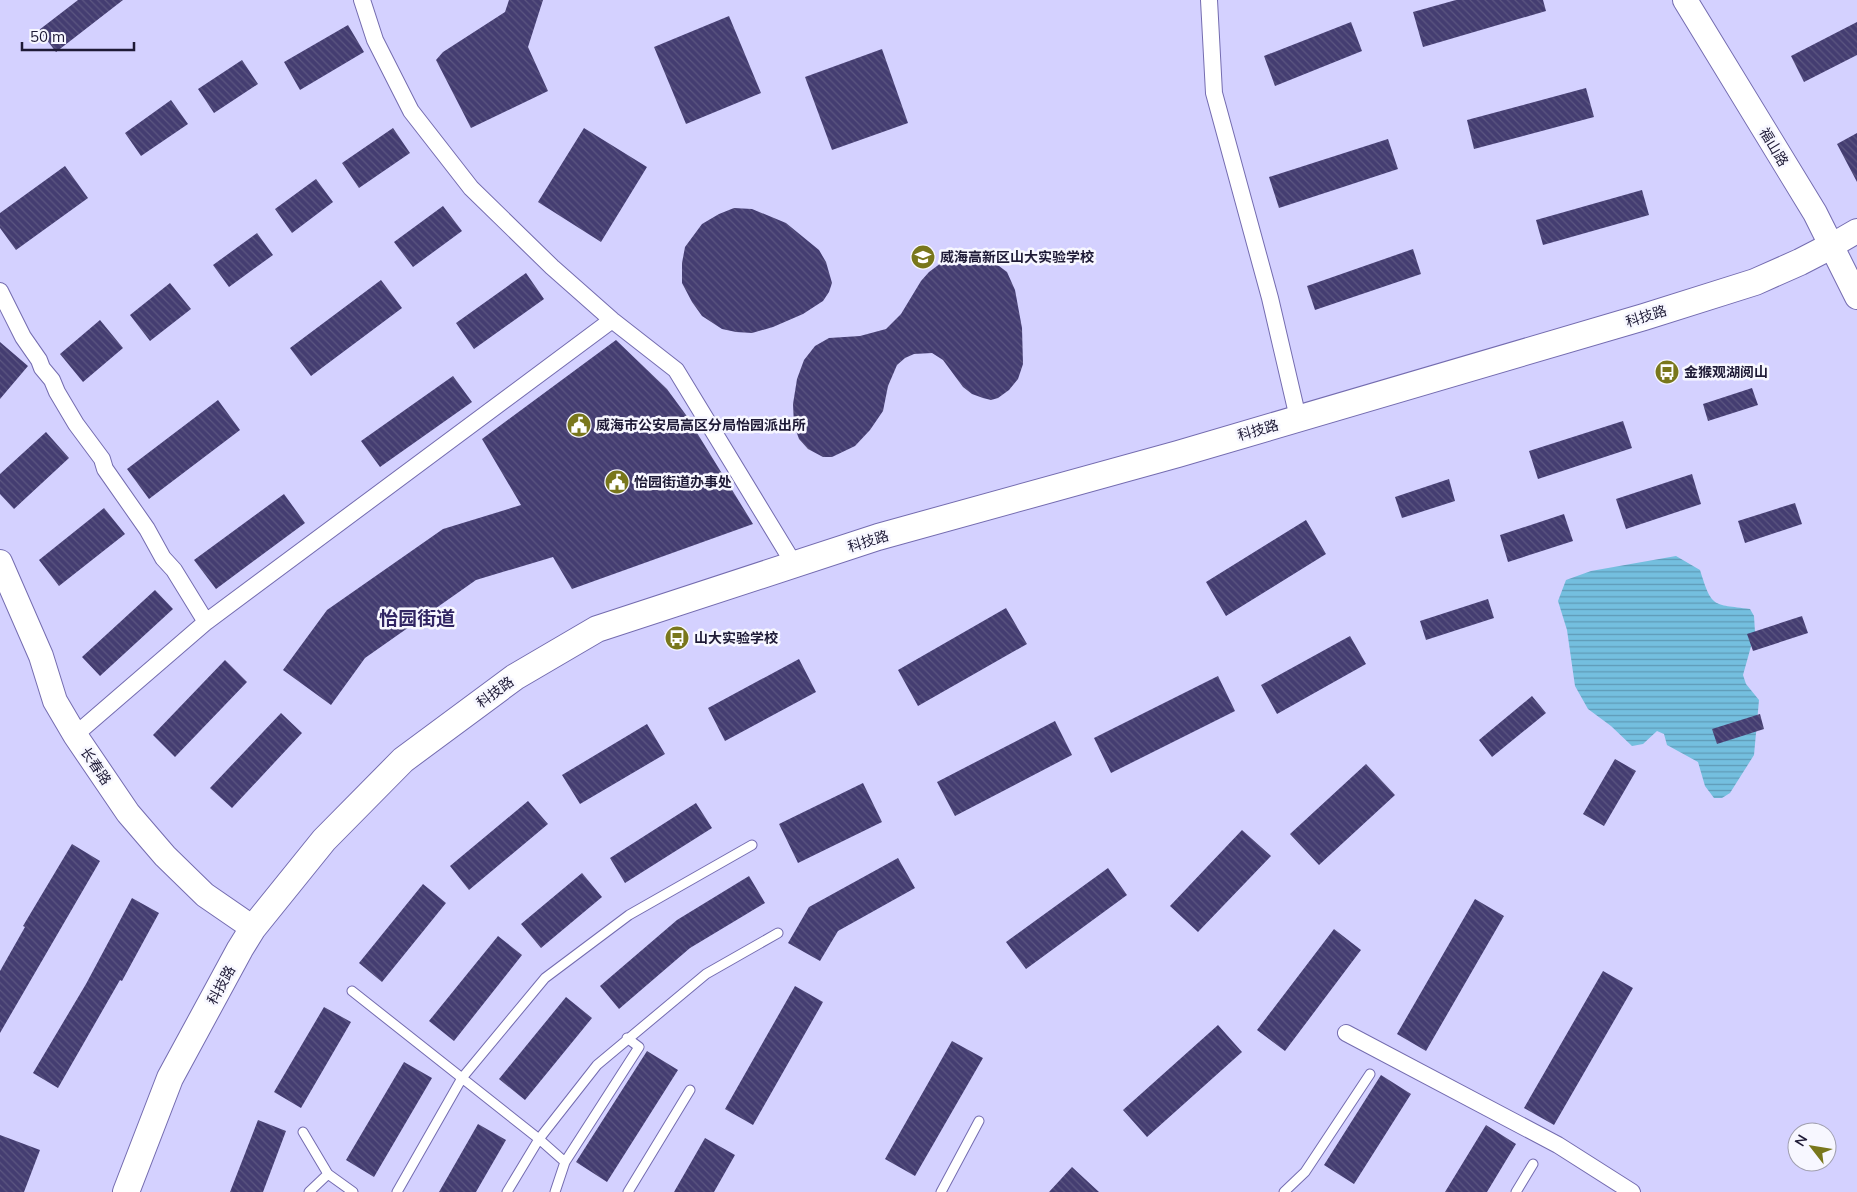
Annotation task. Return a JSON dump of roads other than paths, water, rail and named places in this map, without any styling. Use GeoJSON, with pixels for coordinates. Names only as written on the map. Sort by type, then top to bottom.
{"type":"FeatureCollection","features":[{"type":"Feature","properties":{"kind":"main road","name":"科技路"},"geometry":{"type":"LineString","coordinates":[[126,1192],[170,1078],[253,928],[324,840],[403,760],[515,677],[597,629],[878,537],[1298,418],[1644,317],[1755,282],[1831,246]]}},
{"type":"Feature","properties":{"kind":"street"},"geometry":{"type":"LineString","coordinates":[[362,0],[375,40],[411,111],[471,188],[552,267],[612,320],[676,370],[794,564]]}},
{"type":"Feature","properties":{"kind":"street"},"geometry":{"type":"LineString","coordinates":[[1209,0],[1214,93],[1270,298],[1298,418]]}},
{"type":"Feature","properties":{"kind":"street","name":"福山路"},"geometry":{"type":"LineString","coordinates":[[1685,0],[1815,213],[1857,297]]}},
{"type":"Feature","properties":{"kind":"street","name":"科技路"},"geometry":{"type":"LineString","coordinates":[[1831,246],[1857,231]]}},
{"type":"Feature","properties":{"kind":"street"},"geometry":{"type":"LineString","coordinates":[[0,291],[23,337],[39,360],[42,368],[52,380],[76,424],[102,460],[105,469],[147,529],[163,558],[174,570],[206,622]]}},
{"type":"Feature","properties":{"kind":"street"},"geometry":{"type":"LineString","coordinates":[[75,735],[206,622],[612,320]]}},
{"type":"Feature","properties":{"kind":"street","name":"长春路"},"geometry":{"type":"LineString","coordinates":[[0,562],[42,656],[55,701],[75,735],[128,813],[165,856],[206,895],[253,928]]}},
{"type":"Feature","properties":{"kind":"street"},"geometry":{"type":"LineString","coordinates":[[1346,1033],[1558,1145],[1632,1192]]}},
{"type":"Feature","properties":{"kind":"lane"},"geometry":{"type":"LineString","coordinates":[[397,1192],[462,1078],[545,978],[629,915],[752,845]]}},
{"type":"Feature","properties":{"kind":"lane"},"geometry":{"type":"LineString","coordinates":[[507,1192],[539,1139],[597,1065],[627,1038],[706,974],[778,933]]}},
{"type":"Feature","properties":{"kind":"lane"},"geometry":{"type":"LineString","coordinates":[[352,991],[539,1139],[565,1162]]}},
{"type":"Feature","properties":{"kind":"lane"},"geometry":{"type":"LineString","coordinates":[[555,1192],[565,1162],[639,1047],[627,1038]]}},
{"type":"Feature","properties":{"kind":"lane"},"geometry":{"type":"LineString","coordinates":[[1284,1192],[1306,1172],[1370,1074]]}},
{"type":"Feature","properties":{"kind":"lane"},"geometry":{"type":"LineString","coordinates":[[628,1192],[690,1090]]}},
{"type":"Feature","properties":{"kind":"lane"},"geometry":{"type":"LineString","coordinates":[[941,1192],[979,1121]]}},
{"type":"Feature","properties":{"kind":"lane"},"geometry":{"type":"LineString","coordinates":[[303,1132],[328,1174],[353,1192]]}},
{"type":"Feature","properties":{"kind":"lane"},"geometry":{"type":"LineString","coordinates":[[1516,1192],[1533,1164]]}},
{"type":"Feature","properties":{"kind":"lane"},"geometry":{"type":"LineString","coordinates":[[309,1192],[328,1174]]}},
{"type":"Feature","properties":{"kind":"water"},"geometry":{"type":"Polygon","coordinates":[[[1676,556],[1700,570],[1711,598],[1715,602],[1750,609],[1754,616],[1755,632],[1743,675],[1746,684],[1759,700],[1754,755],[1730,793],[1722,798],[1714,798],[1705,786],[1698,762],[1667,745],[1664,734],[1657,731],[1643,744],[1632,746],[1611,726],[1588,709],[1575,686],[1567,630],[1558,601],[1566,580],[1591,571],[1676,556]]]}},
{"type":"Feature","properties":{"kind":"place","name":"威海高新区山大实验学校"},"geometry":{"type":"Point","coordinates":[923,257]}},
{"type":"Feature","properties":{"kind":"place","name":"金猴观湖阅山"},"geometry":{"type":"Point","coordinates":[1667,372]}},
{"type":"Feature","properties":{"kind":"place","name":"威海市公安局高区分局怡园派出所"},"geometry":{"type":"Point","coordinates":[579,425]}},
{"type":"Feature","properties":{"kind":"place","name":"怡园街道办事处"},"geometry":{"type":"Point","coordinates":[617,482]}},
{"type":"Feature","properties":{"kind":"place","name":"山大实验学校"},"geometry":{"type":"Point","coordinates":[677,638]}},
{"type":"Feature","properties":{"kind":"district","name":"怡园街道"},"geometry":{"type":"Point","coordinates":[417,618]}}]}
